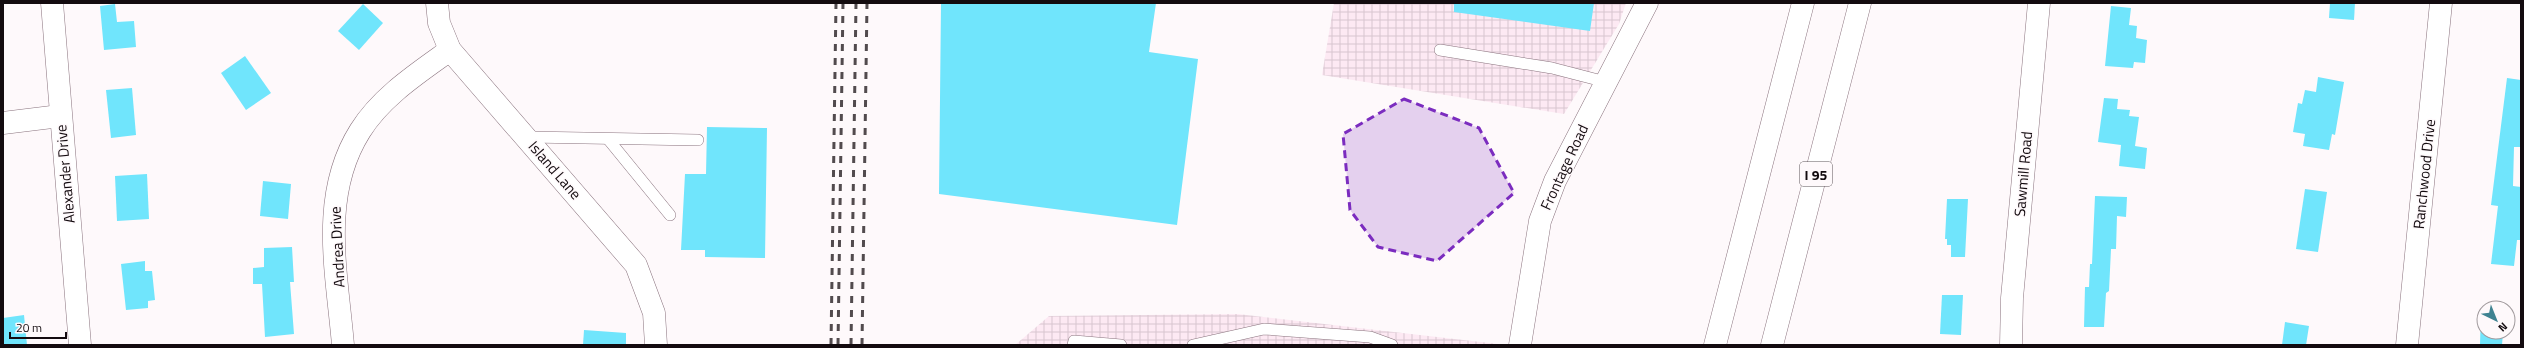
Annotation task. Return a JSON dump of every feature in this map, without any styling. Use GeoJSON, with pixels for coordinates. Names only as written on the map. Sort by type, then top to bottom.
{"type":"FeatureCollection","features":[{"type":"Feature","properties":{"kind":"main road","name":"Alexander Drive"},"geometry":{"type":"LineString","coordinates":[[52,3],[60,116],[80,345]]}},
{"type":"Feature","properties":{"kind":"main road","name":"Island Lane"},"geometry":{"type":"LineString","coordinates":[[437,3],[439,23],[450,50],[528,137],[636,265],[654,313],[656,345]]}},
{"type":"Feature","properties":{"kind":"main road","name":"Frontage Road"},"geometry":{"type":"LineString","coordinates":[[1520,345],[1540,221],[1555,181],[1647,3]]}},
{"type":"Feature","properties":{"kind":"main road"},"geometry":{"type":"LineString","coordinates":[[1715,345],[1803,3]]}},
{"type":"Feature","properties":{"kind":"main road","name":"I 95"},"geometry":{"type":"LineString","coordinates":[[1772,345],[1860,3]]}},
{"type":"Feature","properties":{"kind":"main road","name":"Sawmill Road"},"geometry":{"type":"LineString","coordinates":[[2011,345],[2012,298],[2039,3]]}},
{"type":"Feature","properties":{"kind":"main road","name":"Ranchwood Drive"},"geometry":{"type":"LineString","coordinates":[[2407,345],[2441,3]]}},
{"type":"Feature","properties":{"kind":"main road","name":"Andrea Drive"},"geometry":{"type":"LineString","coordinates":[[343,345],[333,224],[334,198],[339,176],[348,153],[360,130],[411,78],[450,50]]}},
{"type":"Feature","properties":{"kind":"main road"},"geometry":{"type":"LineString","coordinates":[[3,123],[60,116]]}},
{"type":"Feature","properties":{"kind":"lane"},"geometry":{"type":"LineString","coordinates":[[1440,50],[1552,68],[1606,82]]}},
{"type":"Feature","properties":{"kind":"lane"},"geometry":{"type":"LineString","coordinates":[[528,137],[698,140]]}},
{"type":"Feature","properties":{"kind":"lane"},"geometry":{"type":"LineString","coordinates":[[608,139],[670,215]]}},
{"type":"Feature","properties":{"kind":"lane"},"geometry":{"type":"LineString","coordinates":[[1193,345],[1264,329],[1370,337],[1392,345]]}},
{"type":"Feature","properties":{"kind":"lane"},"geometry":{"type":"LineString","coordinates":[[1074,343],[1121,345]]}},
{"type":"Feature","properties":{"kind":"highlighted area"},"geometry":{"type":"Polygon","coordinates":[[[1404,99],[1479,128],[1514,193],[1437,261],[1378,247],[1350,210],[1343,134],[1404,99]]]}},
{"type":"Feature","properties":{"kind":"shaded area"},"geometry":{"type":"Polygon","coordinates":[[[1334,3],[1626,3],[1619,24],[1564,114],[1322,75],[1334,3]]]}},
{"type":"Feature","properties":{"kind":"shaded area"},"geometry":{"type":"Polygon","coordinates":[[[1238,314],[1498,344],[1015,345],[1049,316],[1238,314]]]}},
{"type":"Feature","properties":{"kind":"building"},"geometry":{"type":"Polygon","coordinates":[[[941,3],[1156,3],[1149,52],[1198,59],[1177,225],[939,194],[941,3]]]}},
{"type":"Feature","properties":{"kind":"building"},"geometry":{"type":"Polygon","coordinates":[[[1454,3],[1594,3],[1590,31],[1454,12],[1454,3]]]}},
{"type":"Feature","properties":{"kind":"building"},"geometry":{"type":"Polygon","coordinates":[[[2330,3],[2355,3],[2354,20],[2329,18],[2330,3]]]}},
{"type":"Feature","properties":{"kind":"building"},"geometry":{"type":"Polygon","coordinates":[[[115,4],[117,22],[134,21],[136,47],[104,50],[100,6],[115,4]]]}},
{"type":"Feature","properties":{"kind":"building"},"geometry":{"type":"Polygon","coordinates":[[[363,4],[383,23],[359,50],[338,31],[363,4]]]}},
{"type":"Feature","properties":{"kind":"building"},"geometry":{"type":"Polygon","coordinates":[[[2111,6],[2131,8],[2129,25],[2137,26],[2136,38],[2147,40],[2145,63],[2134,62],[2133,68],[2105,66],[2111,6]]]}},
{"type":"Feature","properties":{"kind":"building"},"geometry":{"type":"Polygon","coordinates":[[[245,56],[271,93],[246,110],[221,73],[245,56]]]}},
{"type":"Feature","properties":{"kind":"building"},"geometry":{"type":"Polygon","coordinates":[[[2318,77],[2344,82],[2335,135],[2332,134],[2329,150],[2303,146],[2305,134],[2293,132],[2298,103],[2302,104],[2305,90],[2316,92],[2318,77]]]}},
{"type":"Feature","properties":{"kind":"building"},"geometry":{"type":"Polygon","coordinates":[[[2507,78],[2521,80],[2521,147],[2514,147],[2513,186],[2521,187],[2521,240],[2517,240],[2514,266],[2491,264],[2498,206],[2491,205],[2507,78]]]}},
{"type":"Feature","properties":{"kind":"building"},"geometry":{"type":"Polygon","coordinates":[[[132,88],[136,135],[111,138],[106,90],[132,88]]]}},
{"type":"Feature","properties":{"kind":"building"},"geometry":{"type":"Polygon","coordinates":[[[2104,98],[2118,99],[2117,109],[2130,110],[2129,116],[2139,117],[2135,146],[2147,148],[2145,169],[2119,166],[2121,145],[2098,142],[2104,98]]]}},
{"type":"Feature","properties":{"kind":"building"},"geometry":{"type":"Polygon","coordinates":[[[707,127],[767,128],[765,258],[705,257],[705,250],[681,250],[685,174],[706,174],[707,127]]]}},
{"type":"Feature","properties":{"kind":"building"},"geometry":{"type":"Polygon","coordinates":[[[147,174],[149,219],[117,221],[115,176],[147,174]]]}},
{"type":"Feature","properties":{"kind":"building"},"geometry":{"type":"Polygon","coordinates":[[[263,181],[291,184],[288,219],[260,216],[263,181]]]}},
{"type":"Feature","properties":{"kind":"building"},"geometry":{"type":"Polygon","coordinates":[[[2305,189],[2327,192],[2318,252],[2296,249],[2305,189]]]}},
{"type":"Feature","properties":{"kind":"building"},"geometry":{"type":"Polygon","coordinates":[[[2095,196],[2127,197],[2126,217],[2117,216],[2116,249],[2111,249],[2109,291],[2106,293],[2104,327],[2084,327],[2085,287],[2089,287],[2090,264],[2092,264],[2095,196]]]}},
{"type":"Feature","properties":{"kind":"building"},"geometry":{"type":"Polygon","coordinates":[[[1947,199],[1968,199],[1965,257],[1951,257],[1951,245],[1947,245],[1947,239],[1945,239],[1947,199]]]}},
{"type":"Feature","properties":{"kind":"building"},"geometry":{"type":"Polygon","coordinates":[[[292,247],[294,282],[290,282],[294,334],[265,337],[262,284],[253,284],[253,268],[264,267],[264,248],[292,247]]]}},
{"type":"Feature","properties":{"kind":"building"},"geometry":{"type":"Polygon","coordinates":[[[145,261],[145,271],[152,271],[155,300],[148,301],[148,308],[126,310],[121,264],[145,261]]]}},
{"type":"Feature","properties":{"kind":"building"},"geometry":{"type":"Polygon","coordinates":[[[1942,295],[1963,295],[1961,335],[1940,334],[1942,295]]]}},
{"type":"Feature","properties":{"kind":"building"},"geometry":{"type":"Polygon","coordinates":[[[24,315],[27,345],[3,345],[3,318],[24,315]]]}},
{"type":"Feature","properties":{"kind":"building"},"geometry":{"type":"Polygon","coordinates":[[[2285,322],[2309,326],[2306,345],[2282,345],[2285,322]]]}},
{"type":"Feature","properties":{"kind":"building"},"geometry":{"type":"Polygon","coordinates":[[[584,330],[626,333],[626,345],[583,345],[584,330]]]}},
{"type":"Feature","properties":{"kind":"building"},"geometry":{"type":"Polygon","coordinates":[[[2480,340],[2502,340],[2502,345],[2480,345],[2480,340]]]}},
{"type":"Feature","properties":{"kind":"railway"},"geometry":{"type":"LineString","coordinates":[[831,345],[836,3]]}},
{"type":"Feature","properties":{"kind":"railway"},"geometry":{"type":"LineString","coordinates":[[838,345],[843,3]]}},
{"type":"Feature","properties":{"kind":"railway"},"geometry":{"type":"LineString","coordinates":[[851,345],[856,3]]}},
{"type":"Feature","properties":{"kind":"railway"},"geometry":{"type":"LineString","coordinates":[[862,345],[867,3]]}}]}
